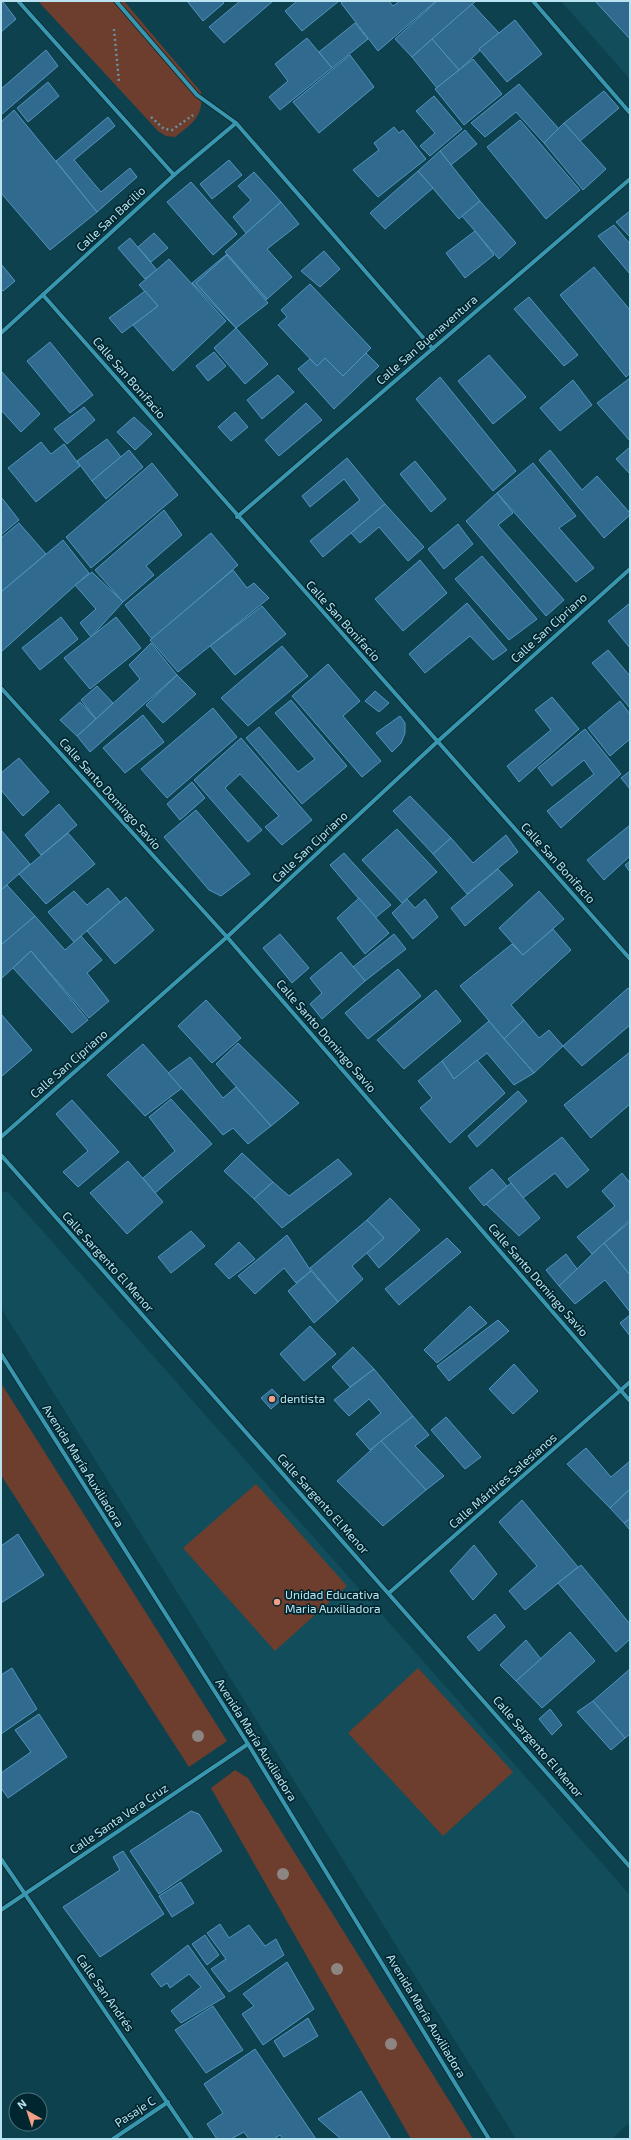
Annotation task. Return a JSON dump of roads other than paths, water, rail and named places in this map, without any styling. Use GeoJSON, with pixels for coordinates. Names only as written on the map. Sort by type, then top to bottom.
{"type":"FeatureCollection","features":[{"type":"Feature","properties":{"kind":"street"},"geometry":{"type":"LineString","coordinates":[[18,1],[174,175]]}},
{"type":"Feature","properties":{"kind":"street"},"geometry":{"type":"LineString","coordinates":[[116,1],[197,95],[236,123],[433,348]]}},
{"type":"Feature","properties":{"kind":"street"},"geometry":{"type":"LineString","coordinates":[[533,1],[630,114]]}},
{"type":"Feature","properties":{"kind":"street","name":"Calle San Bacilio"},"geometry":{"type":"LineString","coordinates":[[1,333],[174,175],[236,123]]}},
{"type":"Feature","properties":{"kind":"street","name":"Calle San Buenaventura"},"geometry":{"type":"LineString","coordinates":[[237,517],[630,179]]}},
{"type":"Feature","properties":{"kind":"street","name":"Calle San Bonifacio"},"geometry":{"type":"LineString","coordinates":[[43,295],[237,517],[630,959]]}},
{"type":"Feature","properties":{"kind":"street","name":"Calle San Cipriano"},"geometry":{"type":"LineString","coordinates":[[1,1137],[227,937],[437,742],[630,569]]}},
{"type":"Feature","properties":{"kind":"street","name":"Calle Santo Domingo Savio"},"geometry":{"type":"LineString","coordinates":[[1,688],[227,937],[630,1401]]}},
{"type":"Feature","properties":{"kind":"street","name":"Calle Sargento El Menor"},"geometry":{"type":"LineString","coordinates":[[1,1156],[630,1867]]}},
{"type":"Feature","properties":{"kind":"street","name":"Avenida María Auxiliadora"},"geometry":{"type":"LineString","coordinates":[[1,1354],[248,1744],[489,2139]]}},
{"type":"Feature","properties":{"kind":"street","name":"Calle Mártires Salesianos"},"geometry":{"type":"LineString","coordinates":[[388,1593],[630,1382]]}},
{"type":"Feature","properties":{"kind":"street","name":"Calle Santa Vera Cruz"},"geometry":{"type":"LineString","coordinates":[[1,1910],[248,1744]]}},
{"type":"Feature","properties":{"kind":"street","name":"Calle San Andrés"},"geometry":{"type":"LineString","coordinates":[[1,1860],[192,2139]]}},
{"type":"Feature","properties":{"kind":"street","name":"Pasaje C"},"geometry":{"type":"LineString","coordinates":[[113,2139],[168,2102]]}},
{"type":"Feature","properties":{"kind":"place","name":"dentista"},"geometry":{"type":"Point","coordinates":[272,1399]}},
{"type":"Feature","properties":{"kind":"place","name":"Unidad Educativa Maria Auxiliadora"},"geometry":{"type":"Point","coordinates":[277,1602]}}]}
